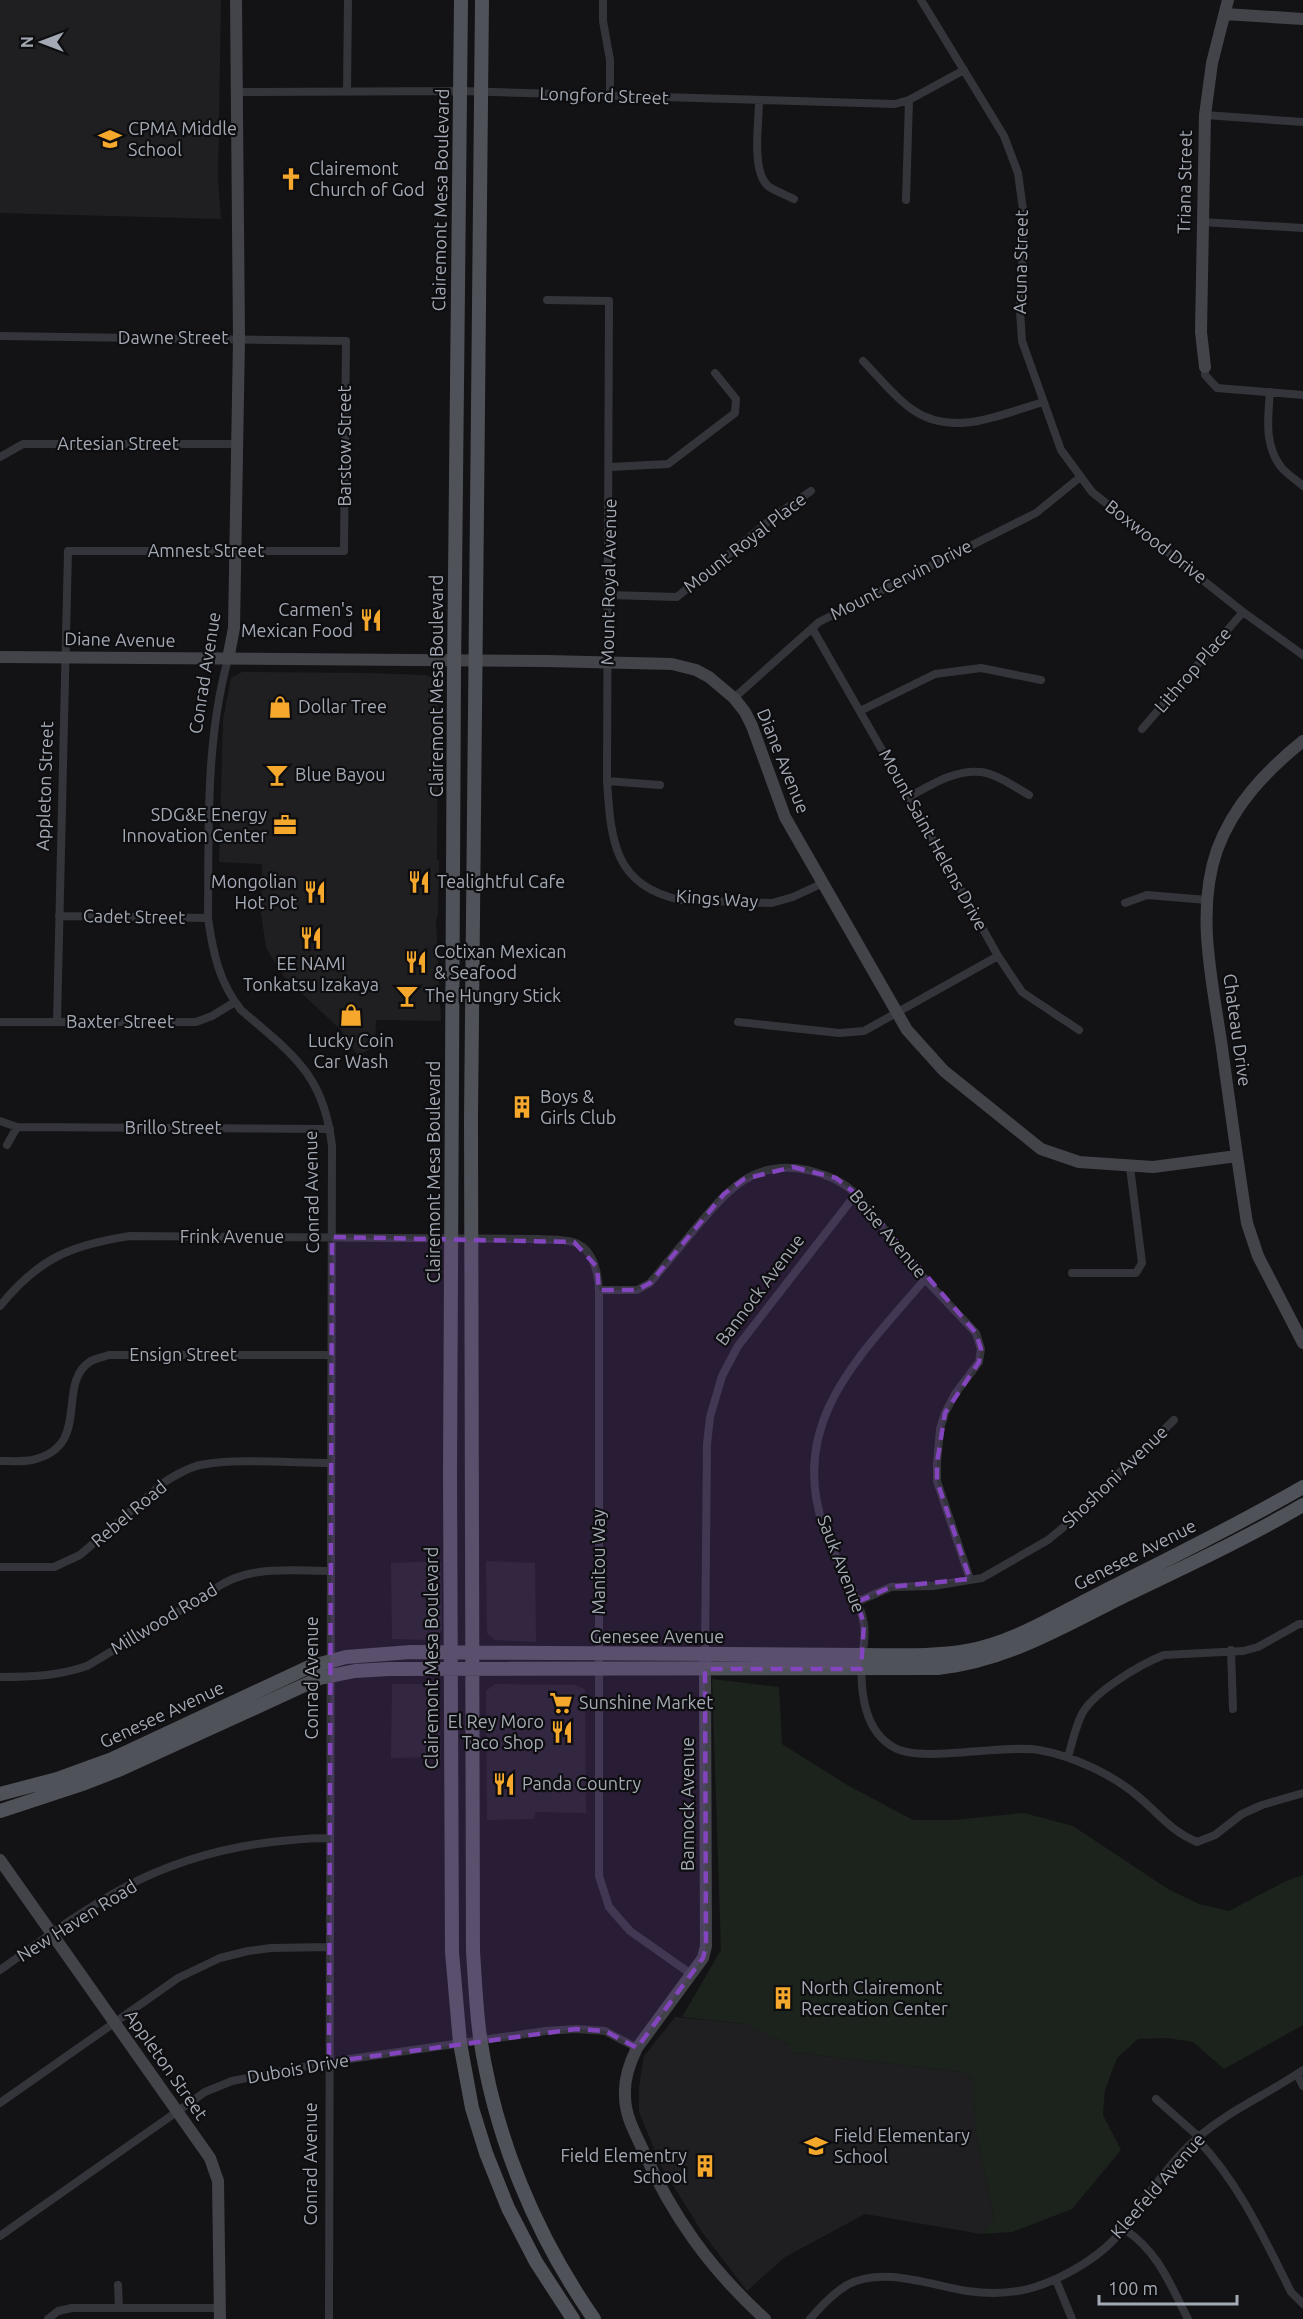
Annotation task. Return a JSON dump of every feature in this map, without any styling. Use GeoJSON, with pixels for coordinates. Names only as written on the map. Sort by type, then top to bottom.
{"type":"FeatureCollection","features":[{"type":"Feature","properties":{"kind":"main road","name":"Clairemont Mesa Boulevard"},"geometry":{"type":"LineString","coordinates":[[461,0],[454,660],[450,1473],[452,1952],[459,2043],[472,2108],[486,2153],[508,2208],[536,2262],[573,2319]]}},
{"type":"Feature","properties":{"kind":"main road","name":"Clairemont Mesa Boulevard"},"geometry":{"type":"LineString","coordinates":[[482,0],[472,1238],[473,1951],[480,2040],[496,2114],[506,2146],[527,2199],[554,2252],[594,2319]]}},
{"type":"Feature","properties":{"kind":"main road","name":"Genesee Avenue"},"geometry":{"type":"LineString","coordinates":[[862,1662],[968,1651],[1006,1640],[1165,1561],[1303,1487]]}},
{"type":"Feature","properties":{"kind":"main road","name":"Genesee Avenue"},"geometry":{"type":"LineString","coordinates":[[0,1794],[57,1779],[112,1759],[309,1667],[330,1660],[388,1653],[452,1652],[599,1654],[705,1662],[862,1662],[958,1666],[1008,1652],[1263,1528],[1303,1505]]}},
{"type":"Feature","properties":{"kind":"main road","name":"Genesee Avenue"},"geometry":{"type":"LineString","coordinates":[[0,1811],[121,1769],[330,1675],[376,1669],[599,1670],[705,1662]]}},
{"type":"Feature","properties":{"kind":"street","name":"Conrad Avenue"},"geometry":{"type":"LineString","coordinates":[[236,0],[235,92],[239,339],[234,627],[218,695],[212,742],[208,918],[217,968],[235,1002],[241,1010],[292,1054],[306,1070],[316,1085],[330,1129],[332,1237],[329,2319]]}},
{"type":"Feature","properties":{"kind":"street"},"geometry":{"type":"LineString","coordinates":[[347,92],[348,0]]}},
{"type":"Feature","properties":{"kind":"street"},"geometry":{"type":"LineString","coordinates":[[603,0],[603,21],[610,60],[610,97]]}},
{"type":"Feature","properties":{"kind":"street","name":"Acuna Street"},"geometry":{"type":"LineString","coordinates":[[921,0],[1004,136],[1018,173],[1024,217],[1020,311],[1022,342],[1043,402]]}},
{"type":"Feature","properties":{"kind":"street","name":"Triana Street"},"geometry":{"type":"LineString","coordinates":[[1205,367],[1201,332],[1205,115],[1212,63],[1228,0]]}},
{"type":"Feature","properties":{"kind":"street"},"geometry":{"type":"LineString","coordinates":[[1225,14],[1303,19]]}},
{"type":"Feature","properties":{"kind":"street","name":"Longford Street"},"geometry":{"type":"LineString","coordinates":[[235,92],[461,91],[895,104],[909,100],[964,70]]}},
{"type":"Feature","properties":{"kind":"street"},"geometry":{"type":"LineString","coordinates":[[906,200],[909,100]]}},
{"type":"Feature","properties":{"kind":"street"},"geometry":{"type":"LineString","coordinates":[[759,101],[758,162],[760,173],[768,185],[794,200]]}},
{"type":"Feature","properties":{"kind":"street"},"geometry":{"type":"LineString","coordinates":[[1205,115],[1303,122]]}},
{"type":"Feature","properties":{"kind":"street"},"geometry":{"type":"LineString","coordinates":[[1202,222],[1303,228]]}},
{"type":"Feature","properties":{"kind":"street","name":"Mount Royal Avenue"},"geometry":{"type":"LineString","coordinates":[[547,300],[609,301],[607,781],[610,828],[621,860]]}},
{"type":"Feature","properties":{"kind":"street","name":"Dawne Street"},"geometry":{"type":"LineString","coordinates":[[0,336],[346,342]]}},
{"type":"Feature","properties":{"kind":"street","name":"Barstow Street"},"geometry":{"type":"LineString","coordinates":[[344,551],[346,342]]}},
{"type":"Feature","properties":{"kind":"street"},"geometry":{"type":"LineString","coordinates":[[863,361],[911,409],[924,417],[944,423],[971,424],[1043,402]]}},
{"type":"Feature","properties":{"kind":"street"},"geometry":{"type":"LineString","coordinates":[[1205,367],[1205,375],[1217,388],[1303,395]]}},
{"type":"Feature","properties":{"kind":"street"},"geometry":{"type":"LineString","coordinates":[[610,467],[668,464],[735,413],[736,399],[716,373]]}},
{"type":"Feature","properties":{"kind":"street"},"geometry":{"type":"LineString","coordinates":[[1270,392],[1268,430],[1274,454],[1281,467],[1303,486]]}},
{"type":"Feature","properties":{"kind":"street","name":"Boxwood Drive"},"geometry":{"type":"LineString","coordinates":[[1043,402],[1060,450],[1079,478],[1092,492],[1243,612],[1303,655]]}},
{"type":"Feature","properties":{"kind":"street","name":"Artesian Street"},"geometry":{"type":"LineString","coordinates":[[1,456],[22,444],[237,444]]}},
{"type":"Feature","properties":{"kind":"street","name":"Mount Cervin Drive"},"geometry":{"type":"LineString","coordinates":[[734,698],[819,622],[1036,513],[1079,478]]}},
{"type":"Feature","properties":{"kind":"street","name":"Mount Royal Place"},"geometry":{"type":"LineString","coordinates":[[609,595],[677,597],[775,516],[811,490]]}},
{"type":"Feature","properties":{"kind":"street","name":"Amnest Street"},"geometry":{"type":"LineString","coordinates":[[68,551],[344,551]]}},
{"type":"Feature","properties":{"kind":"street","name":"Appleton Street"},"geometry":{"type":"LineString","coordinates":[[57,1022],[68,551]]}},
{"type":"Feature","properties":{"kind":"street","name":"Lithrop Place"},"geometry":{"type":"LineString","coordinates":[[1142,729],[1243,612]]}},
{"type":"Feature","properties":{"kind":"street","name":"Mount Saint Helens Drive"},"geometry":{"type":"LineString","coordinates":[[812,628],[998,956],[1022,992],[1079,1030]]}},
{"type":"Feature","properties":{"kind":"street","name":"Diane Avenue"},"geometry":{"type":"LineString","coordinates":[[0,657],[476,660],[672,664],[696,670],[710,677],[734,698],[752,726],[785,817],[907,1030],[944,1071],[1041,1149],[1079,1162],[1153,1167],[1237,1156]]}},
{"type":"Feature","properties":{"kind":"street"},"geometry":{"type":"LineString","coordinates":[[860,711],[934,674],[981,668],[1041,680]]}},
{"type":"Feature","properties":{"kind":"street","name":"Chateau Drive"},"geometry":{"type":"LineString","coordinates":[[1303,741],[1273,765],[1240,804],[1216,852],[1207,900],[1208,947],[1247,1223],[1255,1247],[1303,1343]]}},
{"type":"Feature","properties":{"kind":"street"},"geometry":{"type":"LineString","coordinates":[[909,797],[949,776],[980,772],[993,776],[1029,795]]}},
{"type":"Feature","properties":{"kind":"street"},"geometry":{"type":"LineString","coordinates":[[607,781],[660,785]]}},
{"type":"Feature","properties":{"kind":"street","name":"Kings Way"},"geometry":{"type":"LineString","coordinates":[[621,860],[646,887],[681,900],[772,903],[793,897],[823,883]]}},
{"type":"Feature","properties":{"kind":"street"},"geometry":{"type":"LineString","coordinates":[[1125,903],[1147,895],[1207,900]]}},
{"type":"Feature","properties":{"kind":"street","name":"Cadet Street"},"geometry":{"type":"LineString","coordinates":[[59,916],[208,918]]}},
{"type":"Feature","properties":{"kind":"street"},"geometry":{"type":"LineString","coordinates":[[738,1022],[839,1033],[864,1031],[998,956]]}},
{"type":"Feature","properties":{"kind":"street","name":"Baxter Street"},"geometry":{"type":"LineString","coordinates":[[0,1022],[196,1022],[212,1016],[235,1002]]}},
{"type":"Feature","properties":{"kind":"street","name":"Brillo Street"},"geometry":{"type":"LineString","coordinates":[[0,1121],[17,1127],[330,1129]]}},
{"type":"Feature","properties":{"kind":"street"},"geometry":{"type":"LineString","coordinates":[[7,1145],[17,1127]]}},
{"type":"Feature","properties":{"kind":"street","name":"Boise Avenue"},"geometry":{"type":"LineString","coordinates":[[599,1290],[637,1290],[650,1282],[724,1194],[744,1179],[772,1169],[793,1167],[836,1178],[856,1194],[925,1279],[976,1333],[981,1349],[979,1362],[955,1394],[945,1413],[940,1429],[937,1463],[937,1481],[970,1580]]}},
{"type":"Feature","properties":{"kind":"street"},"geometry":{"type":"LineString","coordinates":[[1072,1273],[1136,1273],[1142,1263],[1130,1167]]}},
{"type":"Feature","properties":{"kind":"street","name":"Bannock Avenue"},"geometry":{"type":"LineString","coordinates":[[765,2319],[712,2266],[681,2221],[655,2177],[627,2116],[624,2095],[630,2063],[638,2048],[703,1958],[706,1946],[706,1444],[710,1417],[722,1376],[738,1346],[856,1194]]}},
{"type":"Feature","properties":{"kind":"street","name":"Frink Avenue"},"geometry":{"type":"LineString","coordinates":[[0,1306],[13,1290],[45,1263],[93,1242],[130,1236],[452,1237],[574,1242],[585,1250],[597,1267],[599,1290]]}},
{"type":"Feature","properties":{"kind":"street","name":"Sauk Avenue"},"geometry":{"type":"LineString","coordinates":[[925,1279],[841,1383],[827,1406],[817,1440],[814,1472],[823,1527],[857,1602],[864,1624],[862,1686],[868,1717],[879,1736],[896,1749],[918,1754],[1001,1749],[1037,1750],[1068,1757],[1096,1770],[1138,1796],[1179,1835],[1197,1842],[1215,1835],[1242,1814],[1262,1805],[1303,1793]]}},
{"type":"Feature","properties":{"kind":"street","name":"Manitou Way"},"geometry":{"type":"LineString","coordinates":[[599,1290],[599,1876],[609,1907],[630,1931],[691,1974]]}},
{"type":"Feature","properties":{"kind":"street","name":"Ensign Street"},"geometry":{"type":"LineString","coordinates":[[0,1461],[30,1461],[44,1457],[58,1448],[69,1428],[74,1386],[79,1373],[91,1361],[109,1355],[331,1355]]}},
{"type":"Feature","properties":{"kind":"street","name":"Shoshoni Avenue"},"geometry":{"type":"LineString","coordinates":[[857,1602],[891,1587],[933,1586],[982,1578],[1048,1540],[1088,1507],[1117,1474],[1174,1420]]}},
{"type":"Feature","properties":{"kind":"street","name":"Rebel Road"},"geometry":{"type":"LineString","coordinates":[[0,1567],[54,1567],[80,1555],[163,1484],[177,1474],[198,1466],[221,1463],[331,1463]]}},
{"type":"Feature","properties":{"kind":"street","name":"Millwood Road"},"geometry":{"type":"LineString","coordinates":[[0,1677],[65,1674],[87,1666],[211,1592],[220,1584],[254,1572],[330,1570]]}},
{"type":"Feature","properties":{"kind":"street"},"geometry":{"type":"LineString","coordinates":[[1068,1757],[1081,1715],[1089,1703],[1102,1691],[1154,1659],[1164,1655],[1243,1651],[1257,1647],[1303,1624]]}},
{"type":"Feature","properties":{"kind":"street"},"geometry":{"type":"LineString","coordinates":[[1231,1650],[1233,1709]]}},
{"type":"Feature","properties":{"kind":"street","name":"New Haven Road"},"geometry":{"type":"LineString","coordinates":[[0,1970],[127,1886],[189,1860],[228,1849],[288,1839],[330,1838]]}},
{"type":"Feature","properties":{"kind":"street","name":"Appleton Street"},"geometry":{"type":"LineString","coordinates":[[0,1860],[210,2158],[218,2181],[219,2313]]}},
{"type":"Feature","properties":{"kind":"street"},"geometry":{"type":"LineString","coordinates":[[0,2103],[178,1978],[219,1958],[271,1948],[330,1947]]}},
{"type":"Feature","properties":{"kind":"street","name":"Dubois Drive"},"geometry":{"type":"LineString","coordinates":[[0,2236],[205,2092],[232,2081],[329,2062],[480,2040],[576,2029],[605,2031],[638,2048]]}},
{"type":"Feature","properties":{"kind":"street"},"geometry":{"type":"LineString","coordinates":[[1300,2072],[1303,2086]]}},
{"type":"Feature","properties":{"kind":"street","name":"Kleefeld Avenue"},"geometry":{"type":"LineString","coordinates":[[810,2319],[828,2298],[847,2285],[862,2279],[902,2277],[968,2291],[1004,2293],[1022,2291],[1056,2280],[1090,2260],[1124,2229],[1182,2153],[1198,2138],[1216,2123],[1300,2072]]}},
{"type":"Feature","properties":{"kind":"street"},"geometry":{"type":"LineString","coordinates":[[1156,2098],[1198,2138],[1217,2160],[1245,2202],[1292,2292],[1303,2304]]}},
{"type":"Feature","properties":{"kind":"street"},"geometry":{"type":"LineString","coordinates":[[1124,2229],[1140,2240],[1159,2262],[1188,2319]]}},
{"type":"Feature","properties":{"kind":"street"},"geometry":{"type":"LineString","coordinates":[[1056,2280],[1072,2319]]}},
{"type":"Feature","properties":{"kind":"street"},"geometry":{"type":"LineString","coordinates":[[118,2285],[119,2308]]}},
{"type":"Feature","properties":{"kind":"street"},"geometry":{"type":"LineString","coordinates":[[48,2319],[58,2311],[72,2308],[219,2313]]}},
{"type":"Feature","properties":{"kind":"highlighted area"},"geometry":{"type":"Polygon","coordinates":[[[793,1167],[836,1178],[856,1194],[976,1333],[981,1349],[979,1362],[945,1413],[937,1463],[937,1481],[970,1579],[891,1587],[857,1602],[864,1624],[861,1669],[705,1669],[706,1946],[703,1958],[637,2048],[605,2031],[576,2029],[329,2062],[332,1237],[574,1242],[597,1267],[599,1290],[637,1290],[650,1283],[724,1194],[744,1179],[793,1167]]]}},
{"type":"Feature","properties":{"kind":"shaded area","name":"CPMA Middle School"},"geometry":{"type":"Polygon","coordinates":[[[0,0],[221,0],[218,180],[221,219],[0,213],[0,0]]]}},
{"type":"Feature","properties":{"kind":"shaded area"},"geometry":{"type":"Polygon","coordinates":[[[242,672],[426,675],[438,682],[437,860],[439,860],[436,921],[441,1021],[376,1020],[375,1046],[358,1056],[340,1029],[284,977],[266,948],[261,913],[262,864],[219,862],[223,720],[231,678],[242,672]]]}},
{"type":"Feature","properties":{"kind":"shaded area"},"geometry":{"type":"Polygon","coordinates":[[[441,1561],[442,1629],[435,1640],[392,1639],[391,1563],[441,1561]]]}},
{"type":"Feature","properties":{"kind":"shaded area"},"geometry":{"type":"Polygon","coordinates":[[[486,1561],[535,1563],[536,1642],[495,1640],[487,1633],[486,1561]]]}},
{"type":"Feature","properties":{"kind":"shaded area"},"geometry":{"type":"Polygon","coordinates":[[[712,1679],[779,1687],[782,1744],[849,1786],[913,1820],[953,1820],[1024,1813],[1073,1826],[1168,1889],[1199,1904],[1229,1911],[1286,1881],[1303,1875],[1303,2025],[1224,2069],[1193,2042],[1167,2038],[1138,2039],[1117,2058],[1105,2090],[1103,2115],[1121,2150],[1072,2209],[1012,2232],[981,2234],[994,2218],[975,2127],[974,2081],[963,2072],[790,2052],[790,2045],[746,2024],[682,2017],[721,1950],[712,1679]]]}},
{"type":"Feature","properties":{"kind":"shaded area"},"geometry":{"type":"Polygon","coordinates":[[[392,1684],[431,1684],[439,1691],[441,1757],[391,1758],[392,1684]]]}},
{"type":"Feature","properties":{"kind":"shaded area"},"geometry":{"type":"Polygon","coordinates":[[[495,1684],[575,1685],[585,1689],[586,1813],[535,1812],[534,1819],[487,1820],[486,1691],[495,1684]]]}},
{"type":"Feature","properties":{"kind":"shaded area","name":"Field Elementary School"},"geometry":{"type":"Polygon","coordinates":[[[675,2017],[746,2024],[790,2045],[790,2052],[963,2072],[974,2081],[975,2127],[994,2218],[981,2234],[865,2214],[785,2257],[747,2291],[702,2232],[661,2166],[639,2112],[639,2087],[644,2056],[675,2017]]]}},
{"type":"Feature","properties":{"kind":"place","name":"CPMA Middle School"},"geometry":{"type":"Point","coordinates":[110,139]}},
{"type":"Feature","properties":{"kind":"place","name":"Clairemont Church of God"},"geometry":{"type":"Point","coordinates":[291,179]}},
{"type":"Feature","properties":{"kind":"place","name":"Carmen's Mexican Food"},"geometry":{"type":"Point","coordinates":[371,620]}},
{"type":"Feature","properties":{"kind":"place","name":"Dollar Tree"},"geometry":{"type":"Point","coordinates":[280,707]}},
{"type":"Feature","properties":{"kind":"place","name":"Blue Bayou"},"geometry":{"type":"Point","coordinates":[277,775]}},
{"type":"Feature","properties":{"kind":"place","name":"SDG&E Energy Innovation Center"},"geometry":{"type":"Point","coordinates":[285,825]}},
{"type":"Feature","properties":{"kind":"place","name":"Tealightful Cafe"},"geometry":{"type":"Point","coordinates":[419,882]}},
{"type":"Feature","properties":{"kind":"place","name":"Mongolian Hot Pot"},"geometry":{"type":"Point","coordinates":[315,892]}},
{"type":"Feature","properties":{"kind":"place","name":"EE NAMI Tonkatsu Izakaya"},"geometry":{"type":"Point","coordinates":[311,938]}},
{"type":"Feature","properties":{"kind":"place","name":"Cotixan Mexican & Seafood"},"geometry":{"type":"Point","coordinates":[416,962]}},
{"type":"Feature","properties":{"kind":"place","name":"The Hungry Stick"},"geometry":{"type":"Point","coordinates":[407,996]}},
{"type":"Feature","properties":{"kind":"place","name":"Lucky Coin Car Wash"},"geometry":{"type":"Point","coordinates":[351,1015]}},
{"type":"Feature","properties":{"kind":"place","name":"Boys & Girls Club"},"geometry":{"type":"Point","coordinates":[522,1107]}},
{"type":"Feature","properties":{"kind":"place","name":"Sunshine Market"},"geometry":{"type":"Point","coordinates":[561,1703]}},
{"type":"Feature","properties":{"kind":"place","name":"El Rey Moro Taco Shop"},"geometry":{"type":"Point","coordinates":[562,1732]}},
{"type":"Feature","properties":{"kind":"place","name":"Panda Country"},"geometry":{"type":"Point","coordinates":[504,1784]}},
{"type":"Feature","properties":{"kind":"place","name":"North Clairemont Recreation Center"},"geometry":{"type":"Point","coordinates":[783,1998]}},
{"type":"Feature","properties":{"kind":"place","name":"Field Elementary School"},"geometry":{"type":"Point","coordinates":[816,2146]}},
{"type":"Feature","properties":{"kind":"place","name":"Field Elementry School"},"geometry":{"type":"Point","coordinates":[705,2166]}}]}
